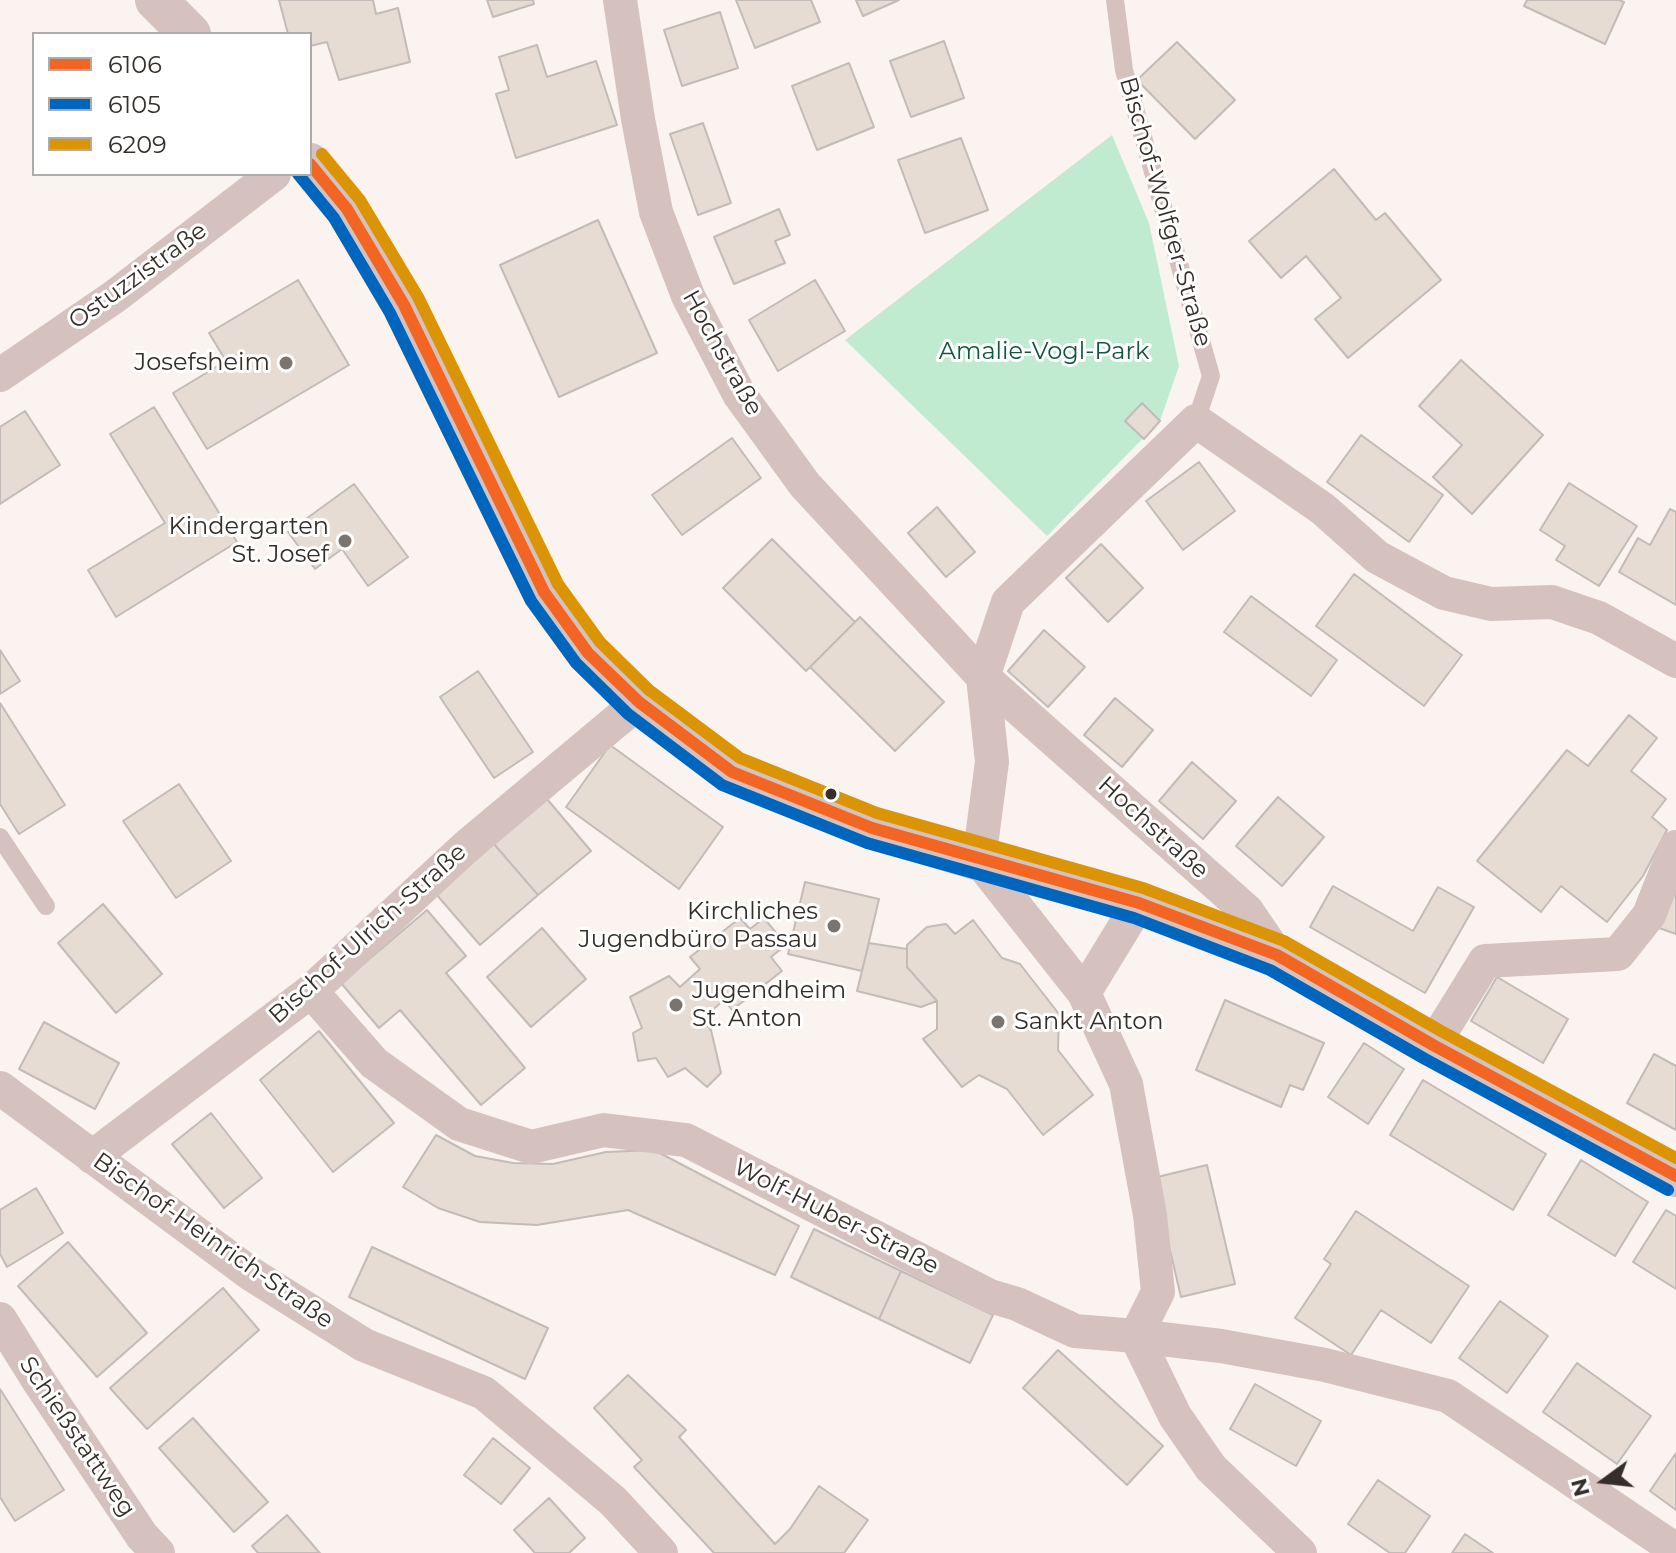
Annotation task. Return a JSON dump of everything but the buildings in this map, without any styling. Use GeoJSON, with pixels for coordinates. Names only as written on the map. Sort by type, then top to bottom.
{"type":"FeatureCollection","features":[{"type":"Feature","properties":{"kind":"street"},"geometry":{"type":"LineString","coordinates":[[156,0],[188,32]]}},
{"type":"Feature","properties":{"kind":"street","name":"Hochstraße"},"geometry":{"type":"LineString","coordinates":[[620,0],[656,212],[688,296],[739,394],[805,485],[983,677],[1247,911],[1277,955]]}},
{"type":"Feature","properties":{"kind":"street"},"geometry":{"type":"LineString","coordinates":[[312,166],[347,209],[404,305],[544,592],[588,653],[639,702],[732,772],[872,828],[1139,903],[1277,955],[1433,1045],[1676,1176]]}},
{"type":"Feature","properties":{"kind":"street","name":"Ostuzzistraße"},"geometry":{"type":"LineString","coordinates":[[0,375],[114,297],[271,176]]}},
{"type":"Feature","properties":{"kind":"street"},"geometry":{"type":"LineString","coordinates":[[1196,421],[1323,509],[1377,557],[1444,593],[1491,604],[1552,602],[1599,618],[1676,661]]}},
{"type":"Feature","properties":{"kind":"street","name":"Bischof-Wolfger-Straße"},"geometry":{"type":"LineString","coordinates":[[983,677],[1008,602],[1196,421]]}},
{"type":"Feature","properties":{"kind":"street"},"geometry":{"type":"LineString","coordinates":[[983,677],[992,762],[979,860],[1084,993],[1126,1084],[1150,1215],[1158,1292],[1136,1336],[1175,1416],[1211,1468],[1300,1553]]}},
{"type":"Feature","properties":{"kind":"street","name":"Bischof-Ulrich-Straße"},"geometry":{"type":"LineString","coordinates":[[92,1157],[311,991],[467,846],[639,702]]}},
{"type":"Feature","properties":{"kind":"street"},"geometry":{"type":"LineString","coordinates":[[1433,1045],[1485,961],[1618,954],[1649,915],[1676,847]]}},
{"type":"Feature","properties":{"kind":"street"},"geometry":{"type":"LineString","coordinates":[[1084,993],[1139,903]]}},
{"type":"Feature","properties":{"kind":"street","name":"Wolf-Huber-Straße"},"geometry":{"type":"LineString","coordinates":[[311,991],[374,1063],[459,1124],[531,1147],[604,1130],[686,1140],[990,1296],[1017,1304],[1075,1331],[1221,1346],[1325,1365],[1448,1396],[1676,1550]]}},
{"type":"Feature","properties":{"kind":"street","name":"Bischof-Heinrich-Straße"},"geometry":{"type":"LineString","coordinates":[[0,1088],[251,1274],[364,1345],[484,1393],[613,1501],[661,1553]]}},
{"type":"Feature","properties":{"kind":"street","name":"Schießstattweg"},"geometry":{"type":"LineString","coordinates":[[0,1319],[134,1523],[158,1553]]}},
{"type":"Feature","properties":{"kind":"lane","name":"Bischof-Wolfger-Straße"},"geometry":{"type":"LineString","coordinates":[[1115,0],[1124,70],[1211,376],[1196,421]]}},
{"type":"Feature","properties":{"kind":"lane"},"geometry":{"type":"LineString","coordinates":[[0,837],[46,906]]}},
{"type":"Feature","properties":{"kind":"green space","name":"Amalie-Vogl-Park"},"geometry":{"type":"Polygon","coordinates":[[[1112,135],[1149,223],[1179,366],[1160,421],[1047,536],[845,340],[1112,135]]]}},
{"type":"Feature","properties":{"kind":"transit line","name":"6209"},"geometry":{"type":"LineString","coordinates":[[322,154],[360,200],[418,297],[558,584],[600,642],[649,690],[740,758],[877,813],[1143,888],[1284,941],[1441,1031],[1676,1158]]}},
{"type":"Feature","properties":{"kind":"transit line","name":"6106"},"geometry":{"type":"LineString","coordinates":[[312,166],[347,209],[404,305],[544,592],[588,653],[639,702],[732,772],[872,828],[1139,903],[1277,955],[1433,1045],[1676,1176]]}},
{"type":"Feature","properties":{"kind":"transit line","name":"6105"},"geometry":{"type":"LineString","coordinates":[[300,176],[334,218],[390,313],[531,601],[576,663],[628,714],[722,785],[867,843],[1134,918],[1270,970],[1425,1059],[1668,1190]]}},
{"type":"Feature","properties":{"kind":"place","name":"Josefsheim"},"geometry":{"type":"Point","coordinates":[286,363]}},
{"type":"Feature","properties":{"kind":"place","name":"Kindergarten St. Josef"},"geometry":{"type":"Point","coordinates":[345,541]}},
{"type":"Feature","properties":{"kind":"place","name":"Kirchliches Jugendbüro Passau"},"geometry":{"type":"Point","coordinates":[834,926]}},
{"type":"Feature","properties":{"kind":"place","name":"Jugendheim St. Anton"},"geometry":{"type":"Point","coordinates":[676,1005]}},
{"type":"Feature","properties":{"kind":"place","name":"Sankt Anton"},"geometry":{"type":"Point","coordinates":[998,1022]}}]}
